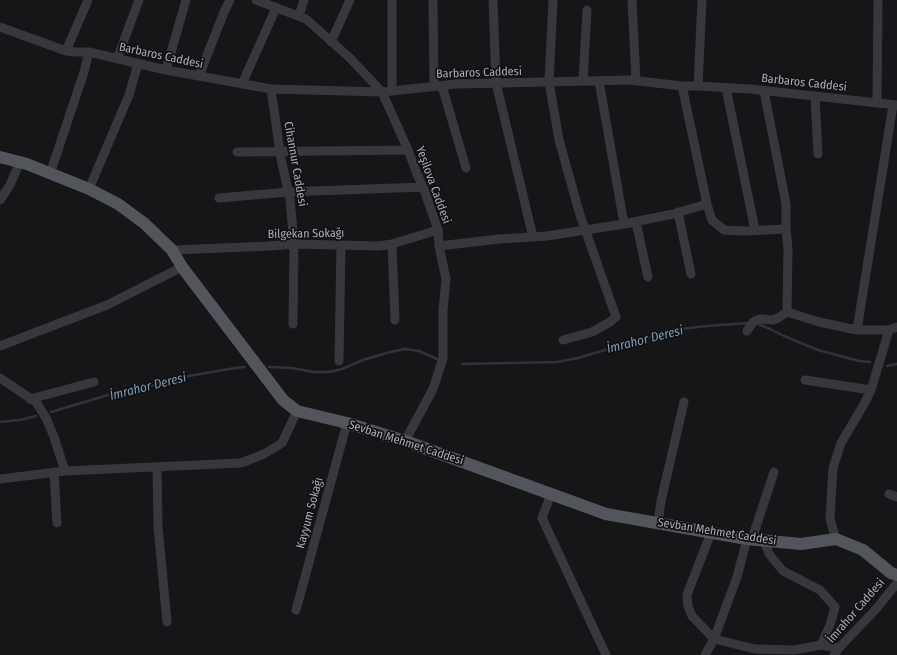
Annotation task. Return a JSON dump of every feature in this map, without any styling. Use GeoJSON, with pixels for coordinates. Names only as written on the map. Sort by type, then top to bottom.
{"type":"FeatureCollection","features":[{"type":"Feature","properties":{"kind":"main road","name":"Sevban Mehmet Caddesi"},"geometry":{"type":"LineString","coordinates":[[0,158],[27,164],[89,190],[118,204],[144,223],[172,250],[182,267],[283,400],[297,411],[347,423],[405,441],[606,514],[711,533],[754,539],[801,544],[836,539]]}},
{"type":"Feature","properties":{"kind":"main road"},"geometry":{"type":"LineString","coordinates":[[836,539],[863,550],[891,573],[897,575]]}},
{"type":"Feature","properties":{"kind":"street"},"geometry":{"type":"LineString","coordinates":[[66,51],[88,0]]}},
{"type":"Feature","properties":{"kind":"street"},"geometry":{"type":"LineString","coordinates":[[117,59],[139,0]]}},
{"type":"Feature","properties":{"kind":"street"},"geometry":{"type":"LineString","coordinates":[[166,70],[186,0]]}},
{"type":"Feature","properties":{"kind":"street"},"geometry":{"type":"LineString","coordinates":[[200,76],[230,0]]}},
{"type":"Feature","properties":{"kind":"street","name":"Yeşilova Caddesi"},"geometry":{"type":"LineString","coordinates":[[256,0],[306,19],[349,58],[382,92],[408,150],[438,230],[439,246],[446,279],[443,310],[442,358],[433,390],[405,441]]}},
{"type":"Feature","properties":{"kind":"street"},"geometry":{"type":"LineString","coordinates":[[299,16],[304,0]]}},
{"type":"Feature","properties":{"kind":"street"},"geometry":{"type":"LineString","coordinates":[[332,42],[350,0]]}},
{"type":"Feature","properties":{"kind":"street"},"geometry":{"type":"LineString","coordinates":[[392,0],[392,91]]}},
{"type":"Feature","properties":{"kind":"street"},"geometry":{"type":"LineString","coordinates":[[434,0],[438,86],[466,168]]}},
{"type":"Feature","properties":{"kind":"street"},"geometry":{"type":"LineString","coordinates":[[493,0],[496,83],[533,237]]}},
{"type":"Feature","properties":{"kind":"street"},"geometry":{"type":"LineString","coordinates":[[553,0],[549,82],[559,140],[585,230],[616,317],[592,332],[563,340]]}},
{"type":"Feature","properties":{"kind":"street"},"geometry":{"type":"LineString","coordinates":[[632,0],[636,81]]}},
{"type":"Feature","properties":{"kind":"street"},"geometry":{"type":"LineString","coordinates":[[698,86],[701,48],[702,0]]}},
{"type":"Feature","properties":{"kind":"street"},"geometry":{"type":"LineString","coordinates":[[877,103],[878,0]]}},
{"type":"Feature","properties":{"kind":"street"},"geometry":{"type":"LineString","coordinates":[[242,84],[276,8]]}},
{"type":"Feature","properties":{"kind":"street"},"geometry":{"type":"LineString","coordinates":[[582,82],[587,10]]}},
{"type":"Feature","properties":{"kind":"street","name":"Barbaros Caddesi"},"geometry":{"type":"LineString","coordinates":[[0,27],[66,51],[89,52],[166,70],[271,89],[382,92],[457,84],[636,81],[682,86],[764,91],[895,105]]}},
{"type":"Feature","properties":{"kind":"street"},"geometry":{"type":"LineString","coordinates":[[50,174],[84,72],[89,52]]}},
{"type":"Feature","properties":{"kind":"street"},"geometry":{"type":"LineString","coordinates":[[89,190],[129,95],[138,64]]}},
{"type":"Feature","properties":{"kind":"street"},"geometry":{"type":"LineString","coordinates":[[599,81],[624,224]]}},
{"type":"Feature","properties":{"kind":"street"},"geometry":{"type":"LineString","coordinates":[[682,86],[707,204],[712,220],[724,230],[786,229]]}},
{"type":"Feature","properties":{"kind":"street"},"geometry":{"type":"LineString","coordinates":[[726,88],[755,230]]}},
{"type":"Feature","properties":{"kind":"street","name":"Cihannur Caddesi"},"geometry":{"type":"LineString","coordinates":[[271,89],[280,151],[288,192],[294,244],[294,324]]}},
{"type":"Feature","properties":{"kind":"street"},"geometry":{"type":"LineString","coordinates":[[764,91],[786,204],[788,248],[787,312]]}},
{"type":"Feature","properties":{"kind":"street"},"geometry":{"type":"LineString","coordinates":[[815,96],[818,154]]}},
{"type":"Feature","properties":{"kind":"street"},"geometry":{"type":"LineString","coordinates":[[857,330],[895,105]]}},
{"type":"Feature","properties":{"kind":"street"},"geometry":{"type":"LineString","coordinates":[[237,152],[408,150]]}},
{"type":"Feature","properties":{"kind":"street"},"geometry":{"type":"LineString","coordinates":[[0,200],[10,185],[20,162]]}},
{"type":"Feature","properties":{"kind":"street"},"geometry":{"type":"LineString","coordinates":[[219,198],[288,192],[423,187]]}},
{"type":"Feature","properties":{"kind":"street"},"geometry":{"type":"LineString","coordinates":[[439,246],[498,239],[547,236],[624,224],[673,214],[707,204]]}},
{"type":"Feature","properties":{"kind":"street"},"geometry":{"type":"LineString","coordinates":[[678,212],[691,274]]}},
{"type":"Feature","properties":{"kind":"street"},"geometry":{"type":"LineString","coordinates":[[636,222],[648,277]]}},
{"type":"Feature","properties":{"kind":"street","name":"Bilgekan Sokağı"},"geometry":{"type":"LineString","coordinates":[[172,250],[294,244],[379,246],[392,244],[438,230]]}},
{"type":"Feature","properties":{"kind":"street"},"geometry":{"type":"LineString","coordinates":[[392,244],[395,320]]}},
{"type":"Feature","properties":{"kind":"street"},"geometry":{"type":"LineString","coordinates":[[340,361],[341,245]]}},
{"type":"Feature","properties":{"kind":"street"},"geometry":{"type":"LineString","coordinates":[[0,346],[108,305],[182,267]]}},
{"type":"Feature","properties":{"kind":"street"},"geometry":{"type":"LineString","coordinates":[[787,312],[819,322],[857,330],[893,328],[871,390],[841,442],[833,468],[830,519],[836,539]]}},
{"type":"Feature","properties":{"kind":"street"},"geometry":{"type":"LineString","coordinates":[[750,326],[760,319],[773,320],[787,312]]}},
{"type":"Feature","properties":{"kind":"street"},"geometry":{"type":"LineString","coordinates":[[0,378],[36,402],[46,418],[54,437],[65,471]]}},
{"type":"Feature","properties":{"kind":"street"},"geometry":{"type":"LineString","coordinates":[[805,380],[871,390]]}},
{"type":"Feature","properties":{"kind":"street"},"geometry":{"type":"LineString","coordinates":[[30,398],[94,382]]}},
{"type":"Feature","properties":{"kind":"street"},"geometry":{"type":"LineString","coordinates":[[658,523],[661,501],[684,402]]}},
{"type":"Feature","properties":{"kind":"street"},"geometry":{"type":"LineString","coordinates":[[0,480],[65,471],[241,463],[264,454],[282,443],[297,411]]}},
{"type":"Feature","properties":{"kind":"street","name":"Kayyum Sokağı"},"geometry":{"type":"LineString","coordinates":[[296,610],[347,423]]}},
{"type":"Feature","properties":{"kind":"street"},"geometry":{"type":"LineString","coordinates":[[157,467],[158,526],[167,622]]}},
{"type":"Feature","properties":{"kind":"street"},"geometry":{"type":"LineString","coordinates":[[54,472],[56,523]]}},
{"type":"Feature","properties":{"kind":"street"},"geometry":{"type":"LineString","coordinates":[[705,655],[714,639],[736,577],[754,539],[774,472]]}},
{"type":"Feature","properties":{"kind":"street"},"geometry":{"type":"LineString","coordinates":[[551,494],[542,518],[606,655]]}},
{"type":"Feature","properties":{"kind":"street"},"geometry":{"type":"LineString","coordinates":[[711,533],[687,596],[688,606],[692,616],[714,639],[755,649],[794,650],[821,645],[836,652]]}},
{"type":"Feature","properties":{"kind":"street"},"geometry":{"type":"LineString","coordinates":[[754,539],[784,571],[820,590],[835,607],[830,625],[821,645]]}},
{"type":"Feature","properties":{"kind":"street","name":"İmrahor Caddesi"},"geometry":{"type":"LineString","coordinates":[[836,652],[876,609],[897,583]]}},
{"type":"Feature","properties":{"kind":"waterway","name":"İmrahor Deresi"},"geometry":{"type":"LineString","coordinates":[[462,364],[557,362],[578,358],[673,330],[749,323]]}},
{"type":"Feature","properties":{"kind":"waterway","name":"İmrahor Deresi"},"geometry":{"type":"LineString","coordinates":[[758,324],[818,350],[859,361],[870,362]]}},
{"type":"Feature","properties":{"kind":"waterway","name":"İmrahor Deresi"},"geometry":{"type":"LineString","coordinates":[[269,367],[292,368],[314,372],[329,372],[342,369],[363,360],[405,349],[419,351],[437,359]]}},
{"type":"Feature","properties":{"kind":"waterway","name":"İmrahor Deresi"},"geometry":{"type":"LineString","coordinates":[[887,366],[897,364]]}},
{"type":"Feature","properties":{"kind":"waterway","name":"İmrahor Deresi"},"geometry":{"type":"LineString","coordinates":[[51,412],[108,395],[143,388],[183,377],[245,367]]}},
{"type":"Feature","properties":{"kind":"waterway","name":"İmrahor Deresi"},"geometry":{"type":"LineString","coordinates":[[0,422],[20,420],[36,416]]}}]}
